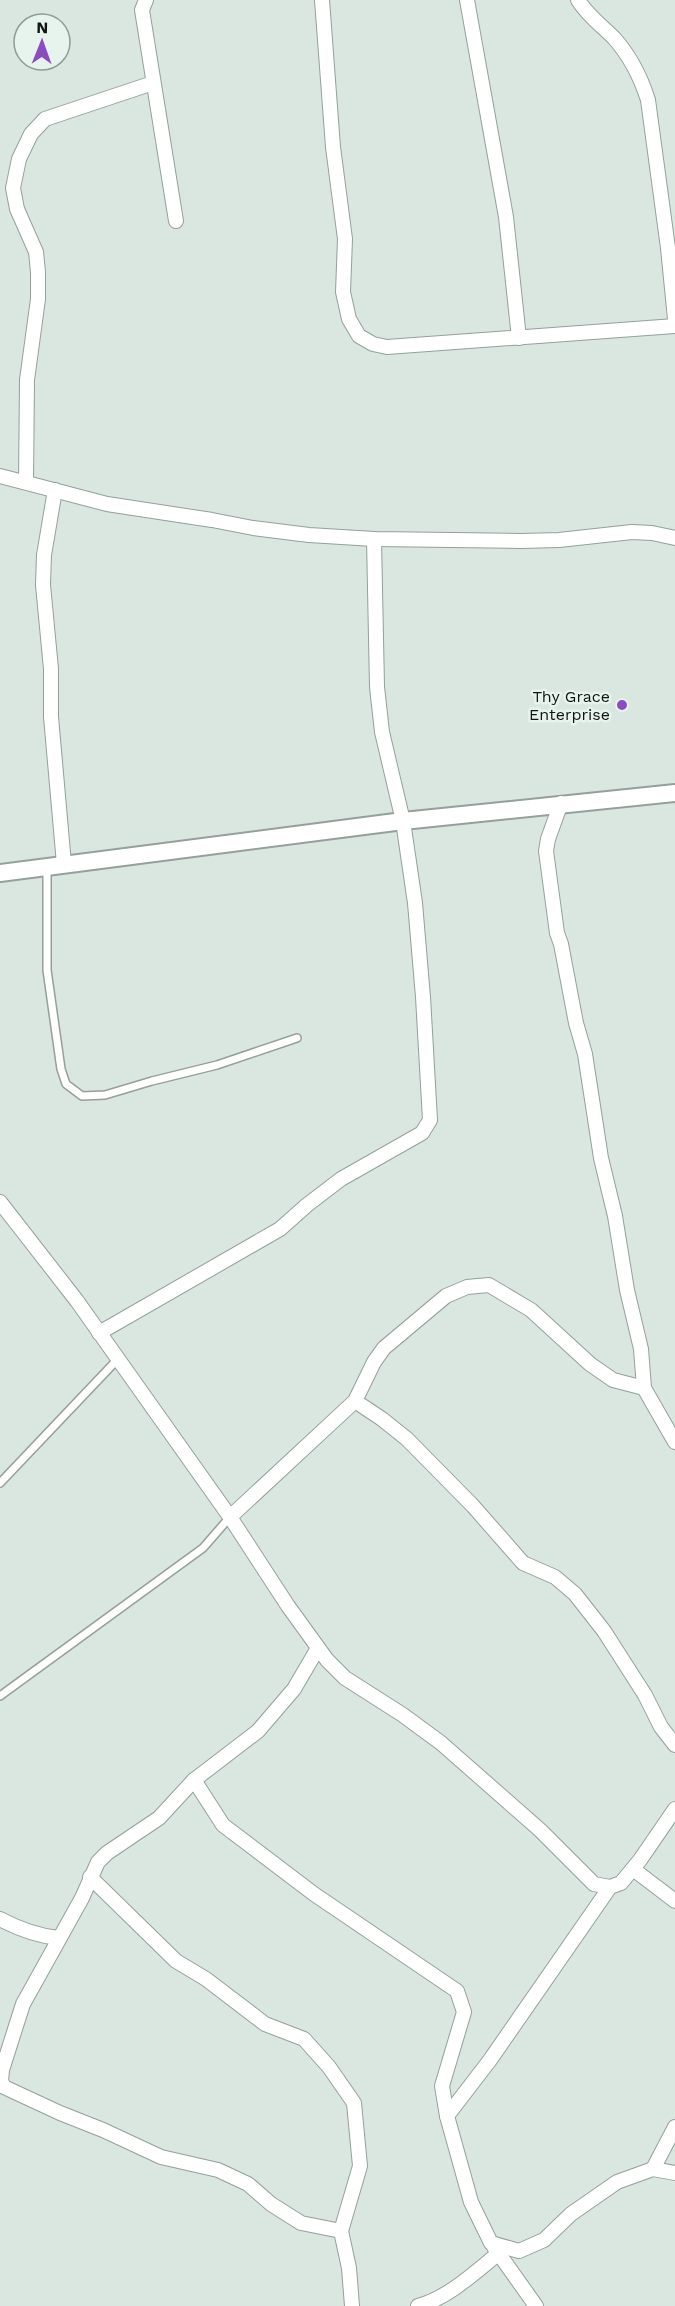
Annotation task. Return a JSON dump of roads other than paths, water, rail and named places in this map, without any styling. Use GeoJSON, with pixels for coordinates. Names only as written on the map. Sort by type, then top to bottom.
{"type":"FeatureCollection","features":[{"type":"Feature","properties":{"kind":"street"},"geometry":{"type":"LineString","coordinates":[[146,0],[142,10],[176,221]]}},
{"type":"Feature","properties":{"kind":"street"},"geometry":{"type":"LineString","coordinates":[[322,0],[333,147],[345,239],[344,292],[349,319],[359,336],[373,344],[387,347],[675,326]]}},
{"type":"Feature","properties":{"kind":"street"},"geometry":{"type":"LineString","coordinates":[[467,0],[506,218],[519,338]]}},
{"type":"Feature","properties":{"kind":"street"},"geometry":{"type":"LineString","coordinates":[[578,0],[589,17],[614,38],[629,58],[641,77],[648,100],[668,248],[675,320]]}},
{"type":"Feature","properties":{"kind":"street"},"geometry":{"type":"LineString","coordinates":[[26,482],[27,380],[38,299],[38,272],[36,252],[17,209],[13,188],[19,159],[31,134],[45,119],[153,83]]}},
{"type":"Feature","properties":{"kind":"street"},"geometry":{"type":"LineString","coordinates":[[0,476],[107,504],[309,535],[374,539],[549,540],[632,532],[675,538]]}},
{"type":"Feature","properties":{"kind":"street"},"geometry":{"type":"LineString","coordinates":[[54,490],[44,555],[43,585],[51,669],[55,865]]}},
{"type":"Feature","properties":{"kind":"street"},"geometry":{"type":"LineString","coordinates":[[99,1333],[280,1229],[341,1179],[415,1137],[430,1120],[415,903],[403,821],[382,732],[377,687],[374,539]]}},
{"type":"Feature","properties":{"kind":"street"},"geometry":{"type":"LineString","coordinates":[[0,873],[403,821],[675,793]]}},
{"type":"Feature","properties":{"kind":"street"},"geometry":{"type":"LineString","coordinates":[[561,803],[546,850],[556,927],[573,996],[576,1023],[585,1053],[601,1158],[615,1216],[627,1290],[641,1349],[644,1388],[675,1442]]}},
{"type":"Feature","properties":{"kind":"street"},"geometry":{"type":"LineString","coordinates":[[0,1202],[99,1333],[230,1517],[318,1648],[345,1678],[403,1715],[463,1762],[540,1830],[594,1884],[610,1887],[621,1883],[675,1809]]}},
{"type":"Feature","properties":{"kind":"street"},"geometry":{"type":"LineString","coordinates":[[230,1517],[355,1401],[374,1362],[384,1348],[446,1296],[467,1287],[489,1285],[531,1310],[590,1364],[613,1380],[644,1388]]}},
{"type":"Feature","properties":{"kind":"street"},"geometry":{"type":"LineString","coordinates":[[355,1401],[407,1439],[473,1506],[522,1563],[555,1577],[575,1594],[604,1631],[645,1695],[661,1727],[675,1745]]}},
{"type":"Feature","properties":{"kind":"street"},"geometry":{"type":"LineString","coordinates":[[318,1648],[294,1689],[258,1731],[194,1780],[159,1818],[107,1853],[90,1877],[82,1898],[23,2004],[2,2070],[1,2081],[4,2087],[161,2157],[218,2170],[248,2184],[271,2204],[301,2223],[341,2230]]}},
{"type":"Feature","properties":{"kind":"street"},"geometry":{"type":"LineString","coordinates":[[194,1780],[224,1825],[314,1894],[457,1991],[464,2013],[442,2086],[447,2116],[471,2202],[495,2248],[536,2306]]}},
{"type":"Feature","properties":{"kind":"street"},"geometry":{"type":"LineString","coordinates":[[633,1869],[675,1901]]}},
{"type":"Feature","properties":{"kind":"street"},"geometry":{"type":"LineString","coordinates":[[90,1877],[176,1961],[206,1979],[265,2024],[304,2039],[354,2103],[360,2166],[341,2230],[349,2268],[352,2306]]}},
{"type":"Feature","properties":{"kind":"street"},"geometry":{"type":"LineString","coordinates":[[447,2116],[490,2060],[610,1887]]}},
{"type":"Feature","properties":{"kind":"street"},"geometry":{"type":"LineString","coordinates":[[0,1919],[21,1930],[58,1938]]}},
{"type":"Feature","properties":{"kind":"street"},"geometry":{"type":"LineString","coordinates":[[653,2169],[675,2127]]}},
{"type":"Feature","properties":{"kind":"street"},"geometry":{"type":"LineString","coordinates":[[495,2248],[519,2251],[544,2240],[571,2214],[617,2182],[653,2169],[675,2173]]}},
{"type":"Feature","properties":{"kind":"street"},"geometry":{"type":"LineString","coordinates":[[418,2306],[429,2303],[463,2282],[495,2248]]}},
{"type":"Feature","properties":{"kind":"lane"},"geometry":{"type":"LineString","coordinates":[[55,865],[45,952],[66,1084],[82,1096],[105,1095],[217,1065],[297,1038]]}},
{"type":"Feature","properties":{"kind":"lane"},"geometry":{"type":"LineString","coordinates":[[0,1483],[117,1360]]}},
{"type":"Feature","properties":{"kind":"lane"},"geometry":{"type":"LineString","coordinates":[[0,1696],[203,1548],[230,1517]]}},
{"type":"Feature","properties":{"kind":"place","name":"Thy Grace Enterprise"},"geometry":{"type":"Point","coordinates":[622,705]}}]}
